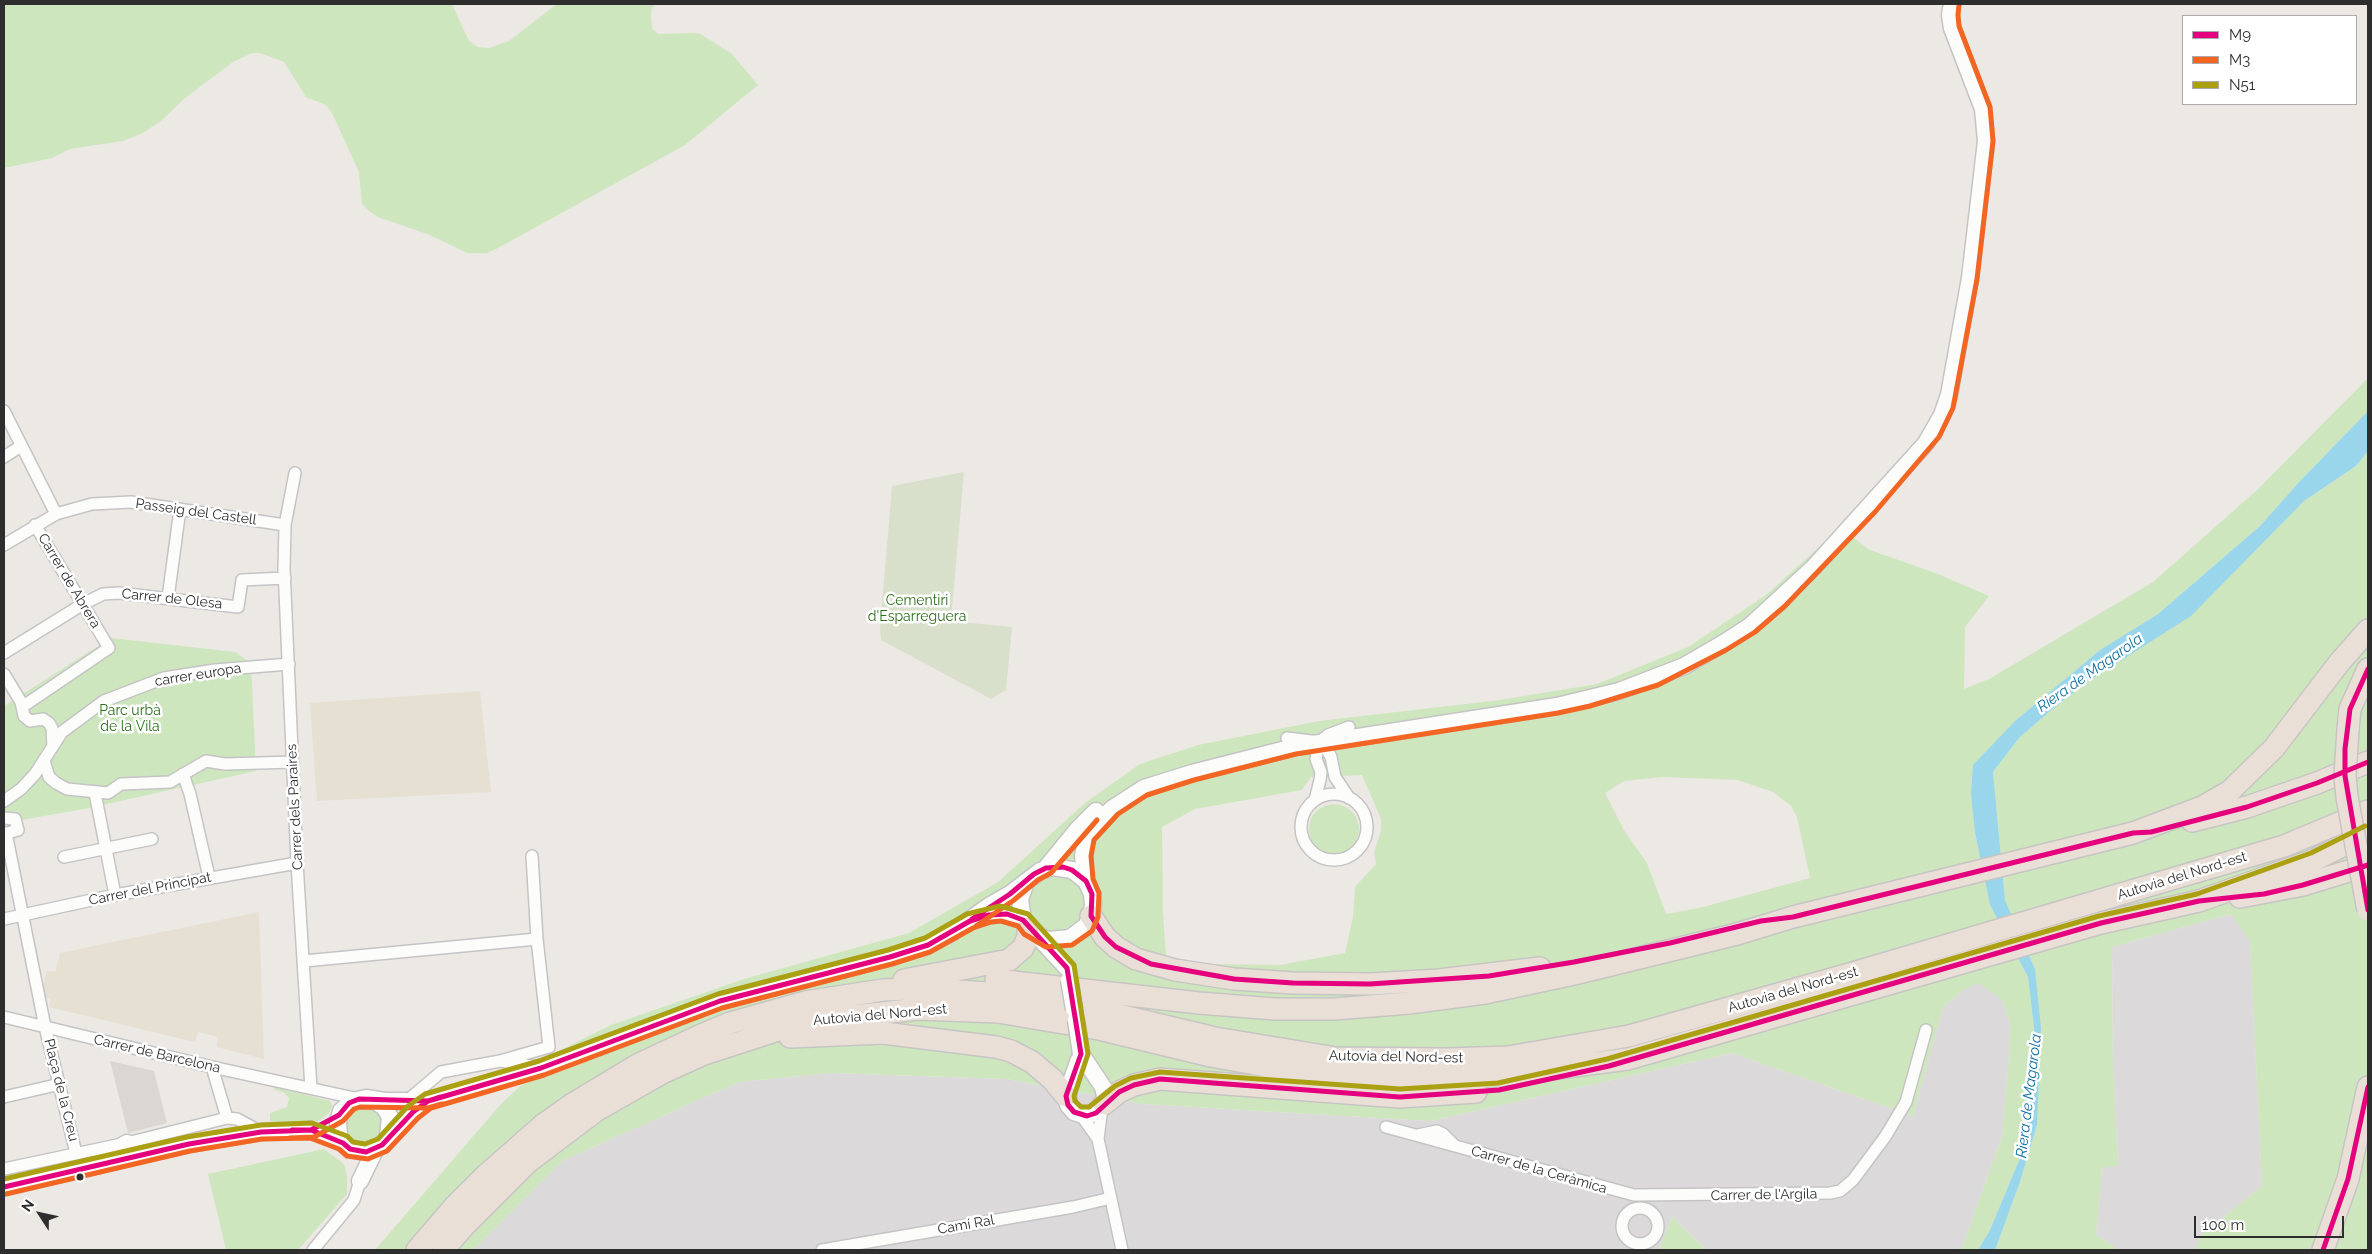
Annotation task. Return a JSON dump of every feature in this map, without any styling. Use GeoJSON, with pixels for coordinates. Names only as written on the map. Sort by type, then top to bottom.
{"type":"FeatureCollection","features":[{"type":"Feature","properties":{"kind":"highway"},"geometry":{"type":"LineString","coordinates":[[911,989],[926,984],[960,980],[1003,980],[1148,999],[1275,1009],[1334,1009],[1409,1003],[1485,993],[1574,974],[1737,934],[1793,917],[2134,832],[2202,807],[2230,790],[2274,748],[2339,663],[2368,630]]}},
{"type":"Feature","properties":{"kind":"highway"},"geometry":{"type":"LineString","coordinates":[[2368,669],[2350,709],[2345,776],[2347,797],[2368,910]]}},
{"type":"Feature","properties":{"kind":"highway"},"geometry":{"type":"LineString","coordinates":[[2348,729],[2368,686]]}},
{"type":"Feature","properties":{"kind":"highway"},"geometry":{"type":"LineString","coordinates":[[2134,832],[2150,832],[2247,806],[2317,783],[2368,762]]}},
{"type":"Feature","properties":{"kind":"highway","name":"Autovia del Nord-est"},"geometry":{"type":"LineString","coordinates":[[443,1250],[464,1226],[528,1162],[597,1110],[662,1073],[712,1051],[768,1035],[806,1021],[884,1012],[955,1009],[998,1012],[1099,1029],[1211,1056],[1322,1076],[1407,1079],[1496,1076],[1628,1059],[2092,903],[2284,846],[2368,811]]}},
{"type":"Feature","properties":{"kind":"highway","name":"Autovia del Nord-est"},"geometry":{"type":"LineString","coordinates":[[417,1250],[472,1188],[537,1130],[570,1105],[638,1064],[730,1023],[805,1002],[883,990],[911,989],[1002,994],[1102,1011],[1215,1038],[1336,1058],[1448,1059],[1508,1057],[1611,1039],[2199,901],[2314,860],[2368,833]]}},
{"type":"Feature","properties":{"kind":"highway"},"geometry":{"type":"LineString","coordinates":[[2255,882],[2310,870],[2368,847]]}},
{"type":"Feature","properties":{"kind":"highway"},"geometry":{"type":"LineString","coordinates":[[2199,901],[2264,894],[2327,879],[2368,865]]}},
{"type":"Feature","properties":{"kind":"highway"},"geometry":{"type":"LineString","coordinates":[[1091,916],[1105,937],[1116,947],[1136,959],[1175,970],[1234,979],[1293,983],[1360,984],[1439,980],[1499,974],[1574,962],[1670,943],[1761,921],[1793,917]]}},
{"type":"Feature","properties":{"kind":"highway"},"geometry":{"type":"LineString","coordinates":[[883,990],[905,980],[1009,960],[1023,948],[1030,928]]}},
{"type":"Feature","properties":{"kind":"highway"},"geometry":{"type":"LineString","coordinates":[[768,1035],[784,1038],[813,1034],[884,1033],[996,1047],[1011,1051],[1032,1062],[1052,1079],[1069,1088]]}},
{"type":"Feature","properties":{"kind":"highway"},"geometry":{"type":"LineString","coordinates":[[1103,1105],[1119,1092],[1134,1085],[1160,1079],[1400,1097],[1499,1090],[1609,1066],[1628,1059]]}},
{"type":"Feature","properties":{"kind":"highway"},"geometry":{"type":"LineString","coordinates":[[2323,1250],[2348,1179],[2368,1088]]}},
{"type":"Feature","properties":{"kind":"main road"},"geometry":{"type":"LineString","coordinates":[[1046,868],[1077,830],[1102,804],[1147,776],[1167,768],[1290,742],[1348,732],[1557,706],[1619,692],[1684,666],[1736,636],[1780,600],[1870,507],[1933,433],[1946,405],[1959,340],[1983,180],[1986,141],[1983,108],[1952,28],[1950,15],[1952,4]]}},
{"type":"Feature","properties":{"kind":"main road"},"geometry":{"type":"LineString","coordinates":[[970,920],[989,914],[1002,913],[1048,940],[1063,940],[1077,934],[1086,926],[1094,905],[1092,894],[1086,881],[1083,856],[1087,837],[1100,820],[1133,794],[1157,783],[1290,742],[1319,742],[1348,732]]}},
{"type":"Feature","properties":{"kind":"main road"},"geometry":{"type":"LineString","coordinates":[[311,1130],[340,1113],[349,1103],[366,1100],[428,1101],[541,1068],[720,1002],[890,957],[928,945],[1010,894],[1034,874],[1046,868],[1063,867],[1072,870],[1086,881]]}},
{"type":"Feature","properties":{"kind":"main road"},"geometry":{"type":"LineString","coordinates":[[1026,882],[1021,890],[1020,899],[1030,928],[1068,974]]}},
{"type":"Feature","properties":{"kind":"main road"},"geometry":{"type":"LineString","coordinates":[[1077,934],[1068,974],[1081,1054],[1105,1092],[1103,1105],[1092,1115],[1081,1115],[1071,1109],[1069,1088],[1081,1054]]}},
{"type":"Feature","properties":{"kind":"main road"},"geometry":{"type":"LineString","coordinates":[[1069,1088],[1086,1076],[1098,1081]]}},
{"type":"Feature","properties":{"kind":"main road"},"geometry":{"type":"LineString","coordinates":[[366,1100],[384,1107],[390,1117],[388,1137]]}},
{"type":"Feature","properties":{"kind":"main road"},"geometry":{"type":"LineString","coordinates":[[360,1182],[375,1150],[413,1112],[428,1101]]}},
{"type":"Feature","properties":{"kind":"main road"},"geometry":{"type":"LineString","coordinates":[[340,1113],[337,1127],[360,1182]]}},
{"type":"Feature","properties":{"kind":"main road"},"geometry":{"type":"LineString","coordinates":[[4,1187],[189,1144],[261,1132],[311,1130],[358,1152],[375,1150]]}},
{"type":"Feature","properties":{"kind":"main road"},"geometry":{"type":"LineString","coordinates":[[94,1167],[112,1152],[127,1144]]}},
{"type":"Feature","properties":{"kind":"street"},"geometry":{"type":"LineString","coordinates":[[4,411],[56,514]]}},
{"type":"Feature","properties":{"kind":"street"},"geometry":{"type":"LineString","coordinates":[[4,457],[22,446]]}},
{"type":"Feature","properties":{"kind":"street"},"geometry":{"type":"LineString","coordinates":[[285,525],[294,473]]}},
{"type":"Feature","properties":{"kind":"street","name":"Passeig del Castell"},"geometry":{"type":"LineString","coordinates":[[4,544],[56,514],[92,504],[130,502],[285,525]]}},
{"type":"Feature","properties":{"kind":"street"},"geometry":{"type":"LineString","coordinates":[[168,598],[180,509]]}},
{"type":"Feature","properties":{"kind":"street","name":"Carrer de Abrera"},"geometry":{"type":"LineString","coordinates":[[23,712],[109,648],[35,525]]}},
{"type":"Feature","properties":{"kind":"street","name":"Carrer dels Paraires"},"geometry":{"type":"LineString","coordinates":[[285,525],[285,578],[297,863],[311,1088]]}},
{"type":"Feature","properties":{"kind":"street","name":"Carrer de Olesa"},"geometry":{"type":"LineString","coordinates":[[4,653],[83,604],[104,594],[119,593],[238,607],[242,580],[285,578]]}},
{"type":"Feature","properties":{"kind":"street","name":"carrer europa"},"geometry":{"type":"LineString","coordinates":[[4,801],[21,789],[44,761],[62,732],[104,701],[164,678],[215,670],[289,664]]}},
{"type":"Feature","properties":{"kind":"street"},"geometry":{"type":"LineString","coordinates":[[4,674],[23,712],[30,721],[44,719],[49,723],[52,728],[52,746]]}},
{"type":"Feature","properties":{"kind":"street"},"geometry":{"type":"LineString","coordinates":[[1331,758],[1348,732]]}},
{"type":"Feature","properties":{"kind":"street"},"geometry":{"type":"LineString","coordinates":[[1290,742],[1316,759]]}},
{"type":"Feature","properties":{"kind":"street"},"geometry":{"type":"LineString","coordinates":[[1319,742],[1325,746],[1331,758],[1335,777],[1349,798],[1363,812],[1366,821],[1364,840],[1351,855],[1332,860],[1322,858],[1310,849],[1301,831],[1305,812],[1315,800],[1320,772],[1316,759],[1319,742]]}},
{"type":"Feature","properties":{"kind":"street"},"geometry":{"type":"LineString","coordinates":[[44,761],[50,777],[56,783],[67,789],[95,793],[108,793],[121,784],[170,782],[206,761],[225,764],[293,762]]}},
{"type":"Feature","properties":{"kind":"street"},"geometry":{"type":"LineString","coordinates":[[183,774],[190,794],[210,877]]}},
{"type":"Feature","properties":{"kind":"street"},"geometry":{"type":"LineString","coordinates":[[95,793],[114,895]]}},
{"type":"Feature","properties":{"kind":"street"},"geometry":{"type":"LineString","coordinates":[[1315,800],[1332,794],[1349,798]]}},
{"type":"Feature","properties":{"kind":"street"},"geometry":{"type":"LineString","coordinates":[[4,818],[15,819],[18,830],[5,834]]}},
{"type":"Feature","properties":{"kind":"street","name":"Plaça de la Creu"},"geometry":{"type":"LineString","coordinates":[[5,834],[46,1027],[76,1153]]}},
{"type":"Feature","properties":{"kind":"street"},"geometry":{"type":"LineString","coordinates":[[64,857],[152,839]]}},
{"type":"Feature","properties":{"kind":"street"},"geometry":{"type":"LineString","coordinates":[[408,1100],[441,1072],[500,1061],[549,1047],[537,940],[532,856]]}},
{"type":"Feature","properties":{"kind":"street","name":"Carrer del Principat"},"geometry":{"type":"LineString","coordinates":[[4,919],[114,895],[297,863]]}},
{"type":"Feature","properties":{"kind":"street"},"geometry":{"type":"LineString","coordinates":[[304,961],[537,940]]}},
{"type":"Feature","properties":{"kind":"street","name":"Carrer de Barcelona"},"geometry":{"type":"LineString","coordinates":[[4,1017],[212,1067],[366,1100]]}},
{"type":"Feature","properties":{"kind":"street","name":"Carrer de l'Argila"},"geometry":{"type":"LineString","coordinates":[[1622,1193],[1644,1196],[1810,1195],[1840,1191],[1853,1180],[1885,1137],[1906,1102],[1926,1030]]}},
{"type":"Feature","properties":{"kind":"street"},"geometry":{"type":"LineString","coordinates":[[500,1061],[541,1068]]}},
{"type":"Feature","properties":{"kind":"street"},"geometry":{"type":"LineString","coordinates":[[212,1067],[226,1118]]}},
{"type":"Feature","properties":{"kind":"street"},"geometry":{"type":"LineString","coordinates":[[4,1097],[60,1084]]}},
{"type":"Feature","properties":{"kind":"street","name":"Carrer de Barcelona"},"geometry":{"type":"LineString","coordinates":[[311,1088],[330,1097],[340,1113]]}},
{"type":"Feature","properties":{"kind":"street"},"geometry":{"type":"LineString","coordinates":[[1103,1105],[1098,1139],[1122,1250]]}},
{"type":"Feature","properties":{"kind":"street"},"geometry":{"type":"LineString","coordinates":[[1081,1115],[1098,1139]]}},
{"type":"Feature","properties":{"kind":"street"},"geometry":{"type":"LineString","coordinates":[[4,1169],[127,1144],[226,1118],[237,1119],[261,1132]]}},
{"type":"Feature","properties":{"kind":"street","name":"Carrer de la Ceràmica"},"geometry":{"type":"LineString","coordinates":[[1386,1127],[1622,1193]]}},
{"type":"Feature","properties":{"kind":"street"},"geometry":{"type":"LineString","coordinates":[[313,1250],[354,1200],[360,1182]]}},
{"type":"Feature","properties":{"kind":"street","name":"Camí Ral"},"geometry":{"type":"LineString","coordinates":[[822,1250],[1073,1207],[1110,1198]]}},
{"type":"Feature","properties":{"kind":"street"},"geometry":{"type":"LineString","coordinates":[[889,1238],[892,1250]]}},
{"type":"Feature","properties":{"kind":"shaded area"},"geometry":{"type":"Polygon","coordinates":[[[480,691],[491,792],[317,801],[310,703],[480,691]]]}},
{"type":"Feature","properties":{"kind":"shaded area"},"geometry":{"type":"Polygon","coordinates":[[[259,912],[264,1059],[217,1047],[218,1037],[198,1032],[195,1042],[49,1007],[51,999],[40,996],[47,971],[55,972],[60,953],[259,912]]]}},
{"type":"Feature","properties":{"kind":"shaded area"},"geometry":{"type":"Polygon","coordinates":[[[2231,914],[2250,940],[2262,1186],[2201,1235],[2195,1250],[2119,1250],[2096,1235],[2102,1167],[2118,1165],[2113,1066],[2112,947],[2231,914]]]}},
{"type":"Feature","properties":{"kind":"shaded area"},"geometry":{"type":"Polygon","coordinates":[[[1979,982],[2002,1000],[2010,1023],[2009,1057],[2002,1136],[1963,1245],[1958,1250],[1707,1250],[1672,1217],[1659,1250],[473,1250],[562,1161],[739,1082],[831,1073],[1007,1079],[1143,1104],[1430,1121],[1732,1053],[1913,1116],[1943,1007],[1965,989],[1979,982]]]}},
{"type":"Feature","properties":{"kind":"shaded area"},"geometry":{"type":"Polygon","coordinates":[[[110,1061],[154,1071],[167,1123],[128,1133],[110,1061]]]}},
{"type":"Feature","properties":{"kind":"green space"},"geometry":{"type":"Polygon","coordinates":[[[4,4],[452,4],[469,41],[478,47],[489,48],[509,41],[557,4],[656,4],[652,8],[652,29],[659,34],[698,33],[732,54],[758,85],[685,145],[498,248],[487,253],[467,253],[430,235],[378,217],[369,211],[362,204],[359,172],[332,113],[326,105],[306,97],[284,62],[260,53],[252,53],[233,62],[185,98],[161,121],[143,133],[123,141],[70,149],[52,158],[4,168],[4,4]]]}},
{"type":"Feature","properties":{"kind":"green space"},"geometry":{"type":"Polygon","coordinates":[[[2368,378],[2368,411],[2300,481],[2260,526],[2158,614],[2100,650],[2016,720],[1971,795],[1975,833],[1990,905],[2028,977],[2035,1037],[2029,1111],[2020,1158],[1990,1230],[1978,1250],[1958,1250],[1963,1245],[2002,1136],[2010,1023],[2002,1000],[1979,983],[1965,989],[1943,1007],[1913,1116],[1732,1053],[1430,1121],[1143,1104],[1007,1079],[831,1073],[739,1082],[562,1161],[473,1250],[375,1250],[501,1104],[557,1052],[611,1025],[744,979],[909,933],[998,882],[1085,803],[1140,764],[1198,745],[1319,721],[1500,700],[1597,684],[1688,647],[1766,595],[1840,528],[1870,550],[1938,574],[1989,596],[1965,627],[1964,689],[1989,679],[2153,582],[2257,490],[2368,378]],[[1362,775],[1311,777],[1302,790],[1195,809],[1162,827],[1163,914],[1166,956],[1206,964],[1280,965],[1345,953],[1353,917],[1355,887],[1376,864],[1374,852],[1381,831],[1381,819],[1362,775]],[[1663,777],[1624,781],[1605,793],[1625,832],[1647,863],[1666,914],[1699,908],[1810,878],[1797,817],[1791,806],[1773,792],[1738,780],[1663,777]]]}},
{"type":"Feature","properties":{"kind":"green space"},"geometry":{"type":"Polygon","coordinates":[[[2368,451],[2368,1250],[2195,1250],[2201,1235],[2262,1186],[2250,941],[2231,914],[2112,947],[2113,1066],[2118,1166],[2102,1168],[2096,1235],[2119,1250],[1995,1250],[2020,1182],[2037,1125],[2035,969],[2005,900],[1993,772],[2019,738],[2056,706],[2089,681],[2304,501],[2356,466],[2368,451]]]}},
{"type":"Feature","properties":{"kind":"green space","name":"Cementiri d'Esparreguera"},"geometry":{"type":"Polygon","coordinates":[[[964,472],[951,621],[1012,627],[1006,690],[991,699],[881,640],[880,628],[892,486],[964,472]]]}},
{"type":"Feature","properties":{"kind":"green space","name":"Parc urbà de la Vila"},"geometry":{"type":"Polygon","coordinates":[[[111,638],[235,652],[251,663],[256,771],[84,809],[4,823],[4,706],[111,638]]]}},
{"type":"Feature","properties":{"kind":"green space"},"geometry":{"type":"Polygon","coordinates":[[[1329,804],[1339,804],[1352,811],[1359,824],[1359,834],[1352,847],[1339,854],[1329,854],[1320,850],[1313,843],[1309,834],[1309,824],[1313,815],[1320,808],[1329,804]]]}},
{"type":"Feature","properties":{"kind":"green space"},"geometry":{"type":"Polygon","coordinates":[[[275,1087],[330,1101],[332,1106],[329,1113],[319,1121],[277,1126],[270,1121],[270,1113],[287,1107],[289,1098],[283,1092],[274,1090],[275,1087]]]}},
{"type":"Feature","properties":{"kind":"green space"},"geometry":{"type":"Polygon","coordinates":[[[364,1108],[371,1109],[377,1113],[381,1119],[381,1133],[377,1139],[371,1143],[364,1144],[357,1143],[351,1139],[347,1133],[346,1126],[347,1119],[351,1113],[357,1109],[364,1108]]]}},
{"type":"Feature","properties":{"kind":"green space"},"geometry":{"type":"Polygon","coordinates":[[[324,1149],[344,1164],[347,1176],[347,1194],[298,1250],[226,1250],[208,1174],[324,1149]]]}},
{"type":"Feature","properties":{"kind":"green space"},"geometry":{"type":"Polygon","coordinates":[[[1672,1217],[1707,1250],[1659,1250],[1672,1217]]]}},
{"type":"Feature","properties":{"kind":"water","name":"Riera de Magarola"},"geometry":{"type":"Polygon","coordinates":[[[2368,411],[2368,451],[2356,466],[2304,501],[2191,616],[2089,681],[2056,706],[2019,738],[1993,772],[2005,900],[2035,969],[2041,1028],[2037,1125],[2020,1182],[1995,1250],[1978,1250],[1990,1230],[2020,1158],[2029,1111],[2035,1037],[2028,977],[1990,905],[1975,833],[1971,795],[1973,765],[2016,720],[2100,650],[2158,614],[2260,526],[2300,481],[2368,411]]]}},
{"type":"Feature","properties":{"kind":"transit line","name":"M3"},"geometry":{"type":"LineString","coordinates":[[6,1194],[190,1151],[262,1139],[310,1138],[339,1149],[347,1156],[368,1159],[387,1151],[418,1118],[431,1108],[544,1075],[722,1008],[892,964],[930,952],[973,928],[991,922],[1001,921],[1018,926],[1024,934],[1046,947],[1072,945],[1092,931],[1098,917],[1099,893],[1093,879],[1091,856],[1094,840],[1118,814],[1147,795],[1194,780],[1296,754],[1558,713],[1590,706],[1658,685],[1726,650],[1755,632],[1785,606],[1875,512],[1939,437],[1953,408],[1977,279],[1993,141],[1990,107],[1959,26],[1959,5]]}},
{"type":"Feature","properties":{"kind":"transit line","name":"M9"},"geometry":{"type":"LineString","coordinates":[[2368,669],[2350,709],[2345,749],[2345,776],[2368,910]]}},
{"type":"Feature","properties":{"kind":"transit line","name":"M9"},"geometry":{"type":"LineString","coordinates":[[972,919],[1010,894],[1034,874],[1046,868],[1063,867],[1072,870],[1086,881],[1092,894],[1091,916],[1105,937],[1116,947],[1151,964],[1234,979],[1293,983],[1370,984],[1489,976],[1574,962],[1670,943],[1761,921],[1793,917],[2133,833],[2151,832],[2247,807],[2317,783],[2368,762]]}},
{"type":"Feature","properties":{"kind":"transit line","name":"M3"},"geometry":{"type":"LineString","coordinates":[[976,926],[1014,900],[1038,880],[1051,873],[1097,820]]}},
{"type":"Feature","properties":{"kind":"transit line","name":"N51"},"geometry":{"type":"LineString","coordinates":[[4,1179],[187,1137],[261,1125],[312,1123],[347,1136],[353,1142],[365,1144],[378,1139],[408,1106],[425,1094],[539,1061],[718,994],[888,950],[925,938],[967,914],[1000,906],[1028,914],[1074,965],[1088,1054],[1074,1096],[1075,1101],[1081,1107],[1089,1107],[1115,1086],[1131,1078],[1160,1072],[1400,1089],[1498,1083],[1607,1059],[2099,916],[2197,894],[2311,853],[2365,826]]}},
{"type":"Feature","properties":{"kind":"transit line","name":"M9"},"geometry":{"type":"LineString","coordinates":[[4,1187],[189,1144],[261,1132],[311,1130],[343,1143],[350,1149],[366,1152],[382,1145],[413,1112],[428,1101],[541,1068],[720,1001],[890,957],[928,945],[970,921],[989,915],[1007,914],[1023,920],[1067,968],[1081,1054],[1066,1096],[1068,1105],[1074,1112],[1087,1116],[1096,1113],[1119,1092],[1134,1085],[1160,1079],[1400,1097],[1499,1090],[1609,1066],[2101,923],[2199,901],[2264,894],[2303,885],[2368,865]]}},
{"type":"Feature","properties":{"kind":"transit line","name":"M9"},"geometry":{"type":"LineString","coordinates":[[2323,1250],[2348,1179],[2368,1087]]}},
{"type":"Feature","properties":{"kind":"transit line","name":"M9"},"geometry":{"type":"LineString","coordinates":[[292,1130],[311,1130],[339,1115],[349,1103],[359,1099],[428,1101],[440,1097]]}},
{"type":"Feature","properties":{"kind":"transit line","name":"M3"},"geometry":{"type":"LineString","coordinates":[[290,1138],[314,1137],[343,1121],[354,1109],[360,1107],[428,1108],[442,1104]]}}]}
